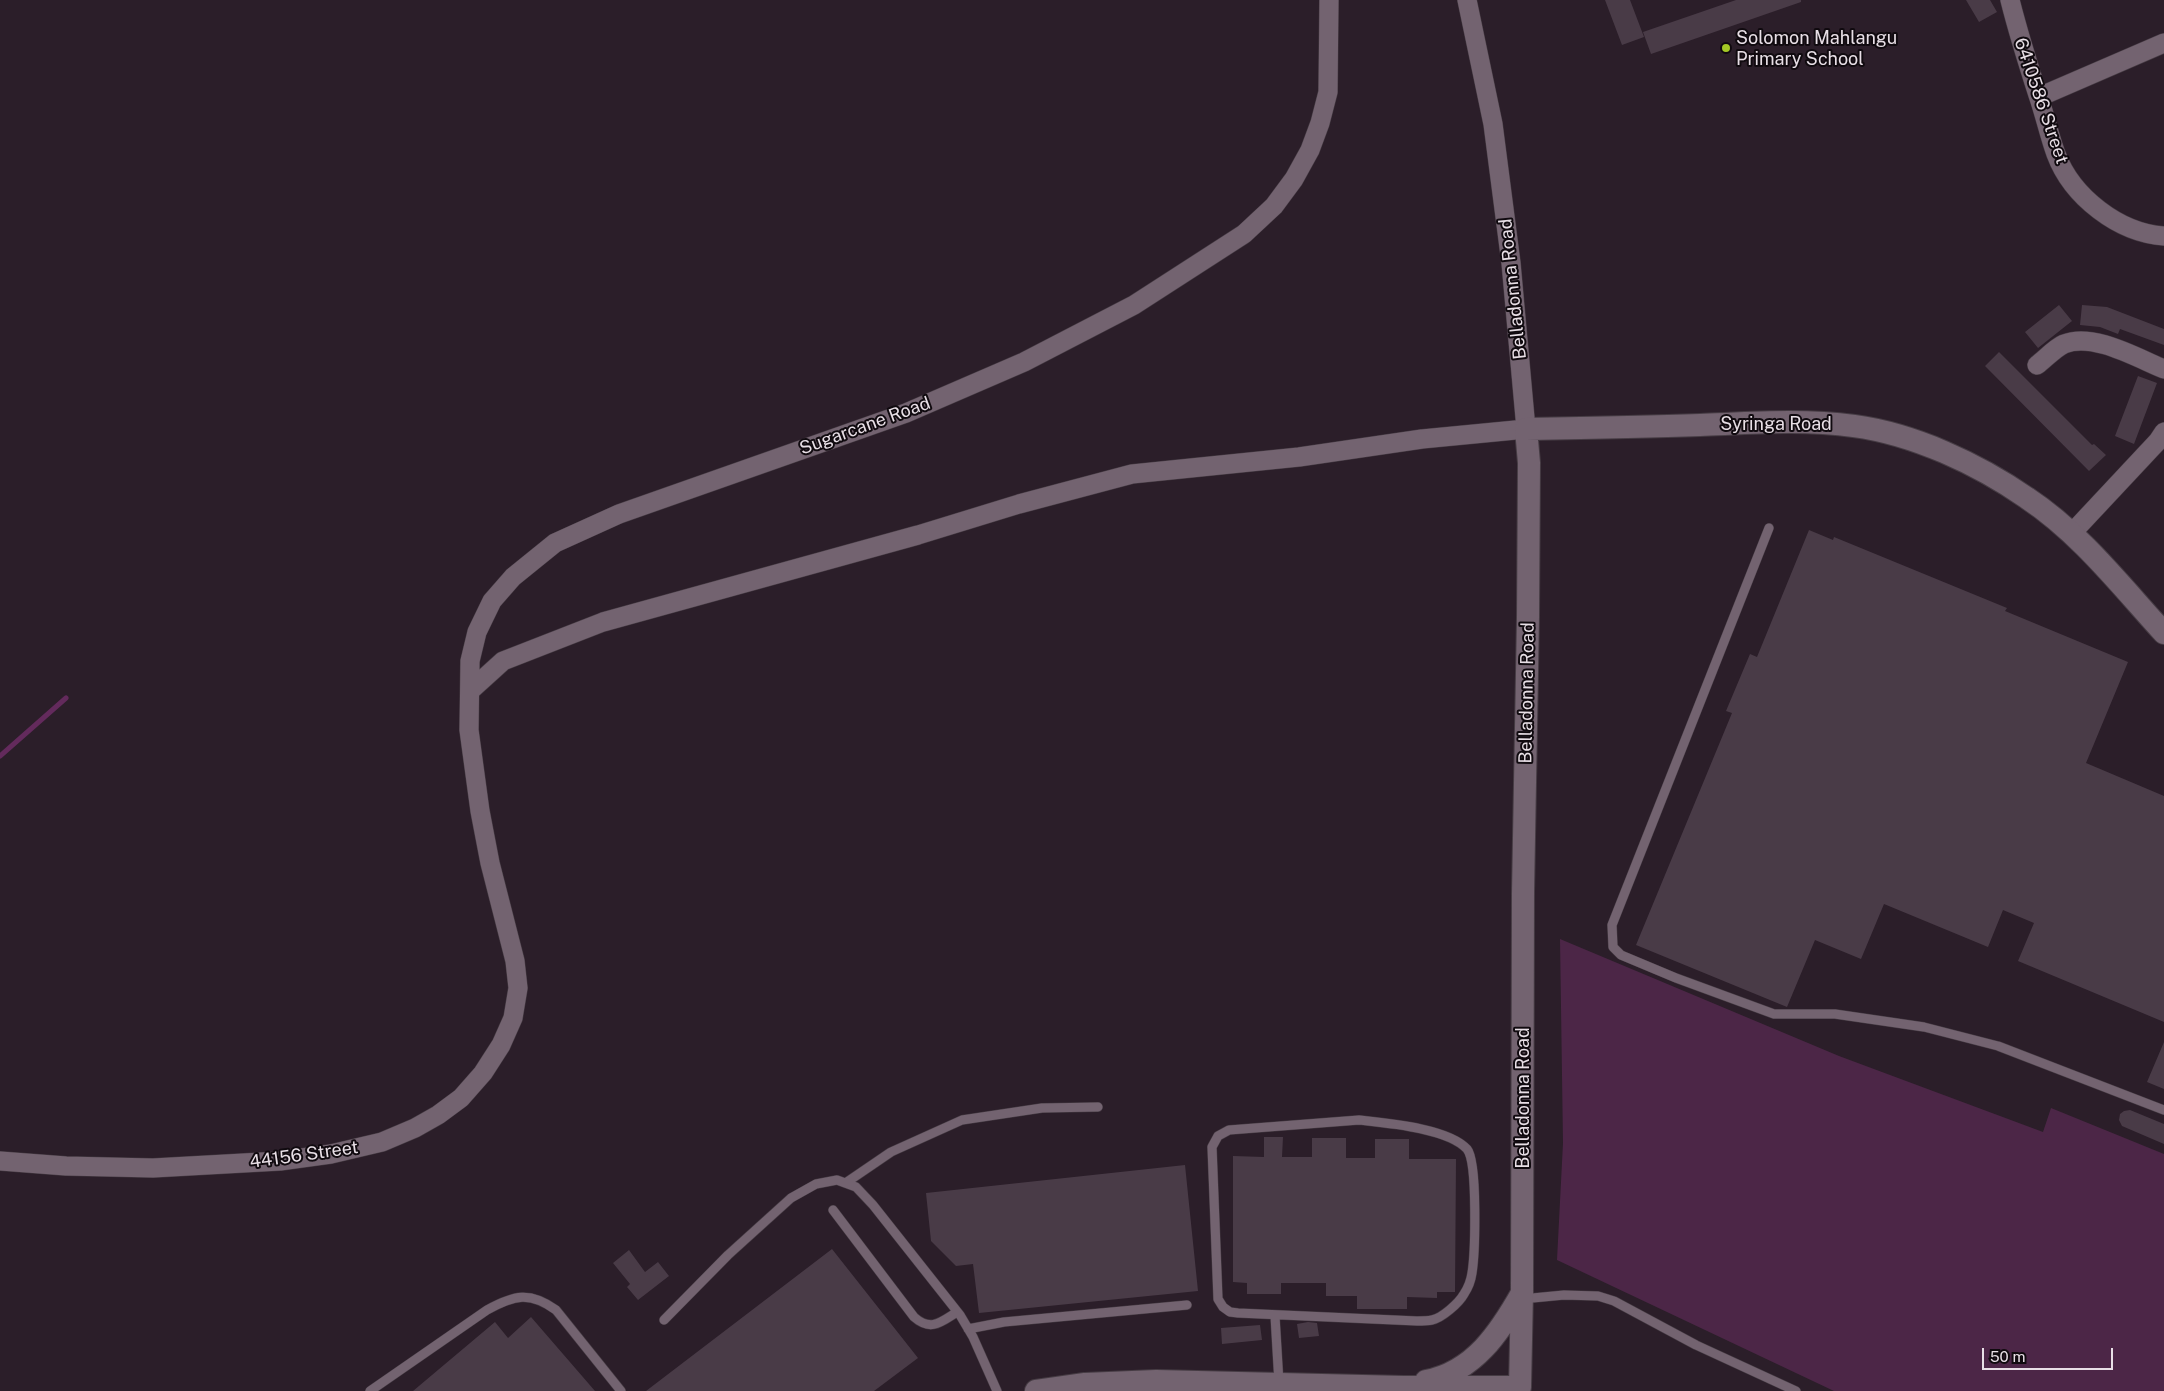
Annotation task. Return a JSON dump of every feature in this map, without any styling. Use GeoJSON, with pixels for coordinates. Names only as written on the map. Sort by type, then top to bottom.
{"type":"FeatureCollection","features":[{"type":"Feature","properties":{"kind":"street","name":"Sugarcane Road"},"geometry":{"type":"LineString","coordinates":[[490,863],[480,811],[469,730],[470,661],[477,632],[492,601],[513,577],[555,543],[619,514],[906,413],[1024,362],[1134,305],[1244,234],[1274,206],[1294,179],[1310,150],[1320,123],[1328,92],[1329,0]]}},
{"type":"Feature","properties":{"kind":"street","name":"Belladonna Road"},"geometry":{"type":"LineString","coordinates":[[1467,0],[1493,124],[1511,263],[1529,463],[1523,893],[1520,1389]]}},
{"type":"Feature","properties":{"kind":"street","name":"6410586 Street"},"geometry":{"type":"LineString","coordinates":[[2010,0],[2056,155],[2069,178],[2108,216],[2129,228],[2164,236]]}},
{"type":"Feature","properties":{"kind":"street"},"geometry":{"type":"LineString","coordinates":[[2039,97],[2164,43]]}},
{"type":"Feature","properties":{"kind":"street"},"geometry":{"type":"LineString","coordinates":[[2037,365],[2063,344],[2078,340],[2091,341],[2114,348],[2164,369]]}},
{"type":"Feature","properties":{"kind":"street","name":"Syringa Road"},"geometry":{"type":"LineString","coordinates":[[1526,429],[1806,421],[1856,426],[1906,439],[1949,454],[2028,498],[2071,534],[2164,632]]}},
{"type":"Feature","properties":{"kind":"street"},"geometry":{"type":"LineString","coordinates":[[470,690],[503,661],[604,622],[918,535],[1019,504],[1124,477],[1356,450],[1422,439],[1526,429]]}},
{"type":"Feature","properties":{"kind":"street"},"geometry":{"type":"LineString","coordinates":[[2071,534],[2158,441],[2164,432]]}},
{"type":"Feature","properties":{"kind":"street","name":"44156 Street"},"geometry":{"type":"LineString","coordinates":[[0,1161],[66,1166],[153,1168],[280,1161],[331,1154],[382,1142],[415,1128],[438,1115],[461,1098],[483,1073],[502,1044],[513,1018],[518,988],[514,961],[490,863]]}},
{"type":"Feature","properties":{"kind":"street"},"geometry":{"type":"LineString","coordinates":[[1423,1388],[1478,1355],[1499,1330],[1522,1295]]}},
{"type":"Feature","properties":{"kind":"street"},"geometry":{"type":"LineString","coordinates":[[1036,1391],[1085,1384],[1163,1386],[1279,1384],[1358,1388],[1520,1389]]}},
{"type":"Feature","properties":{"kind":"lane"},"geometry":{"type":"LineString","coordinates":[[1769,528],[1612,925],[1611,939],[1613,947],[1621,955],[1774,1014],[1835,1014],[1924,1027],[1998,1046],[2164,1110]]}},
{"type":"Feature","properties":{"kind":"lane"},"geometry":{"type":"LineString","coordinates":[[847,1182],[891,1152],[962,1120],[1042,1108],[1098,1107]]}},
{"type":"Feature","properties":{"kind":"lane"},"geometry":{"type":"LineString","coordinates":[[1359,1120],[1405,1125],[1438,1134],[1462,1144],[1469,1151],[1473,1161],[1474,1178],[1473,1268],[1469,1285],[1461,1299],[1434,1320],[1275,1316],[1230,1312],[1223,1307],[1218,1298],[1212,1148],[1218,1136],[1229,1130],[1359,1120]]}},
{"type":"Feature","properties":{"kind":"lane"},"geometry":{"type":"LineString","coordinates":[[664,1320],[728,1255],[790,1198],[816,1184],[837,1180],[847,1182],[856,1187],[873,1205],[957,1312],[968,1328],[997,1391]]}},
{"type":"Feature","properties":{"kind":"lane"},"geometry":{"type":"LineString","coordinates":[[833,1210],[914,1317],[921,1323],[938,1324],[957,1312]]}},
{"type":"Feature","properties":{"kind":"lane"},"geometry":{"type":"LineString","coordinates":[[1522,1295],[1598,1296],[1614,1301],[1696,1345],[1796,1391]]}},
{"type":"Feature","properties":{"kind":"lane"},"geometry":{"type":"LineString","coordinates":[[370,1391],[487,1310],[505,1300],[520,1297],[539,1300],[556,1310],[621,1391]]}},
{"type":"Feature","properties":{"kind":"lane"},"geometry":{"type":"LineString","coordinates":[[968,1328],[1004,1322],[1187,1305]]}},
{"type":"Feature","properties":{"kind":"lane"},"geometry":{"type":"LineString","coordinates":[[1275,1316],[1279,1384]]}},
{"type":"Feature","properties":{"kind":"shaded area"},"geometry":{"type":"Polygon","coordinates":[[[1560,939],[1839,1056],[2043,1132],[2051,1108],[2164,1154],[2164,1391],[1834,1391],[1557,1260],[1563,1143],[1560,939]]]}},
{"type":"Feature","properties":{"kind":"building"},"geometry":{"type":"Polygon","coordinates":[[[1605,0],[1630,0],[1644,37],[1622,45],[1605,0]]]}},
{"type":"Feature","properties":{"kind":"building"},"geometry":{"type":"Polygon","coordinates":[[[1736,0],[1801,0],[1801,2],[1651,54],[1643,32],[1736,0]]]}},
{"type":"Feature","properties":{"kind":"building"},"geometry":{"type":"Polygon","coordinates":[[[1966,0],[1990,0],[1997,12],[1979,22],[1966,0]]]}},
{"type":"Feature","properties":{"kind":"building"},"geometry":{"type":"Polygon","coordinates":[[[2059,305],[2072,321],[2038,348],[2025,332],[2059,305]]]}},
{"type":"Feature","properties":{"kind":"building"},"geometry":{"type":"Polygon","coordinates":[[[2082,305],[2107,307],[2164,329],[2164,345],[2120,329],[2118,334],[2100,327],[2080,325],[2082,305]]]}},
{"type":"Feature","properties":{"kind":"building"},"geometry":{"type":"Polygon","coordinates":[[[1999,352],[2092,445],[2094,444],[2106,455],[2089,471],[1985,366],[1999,352]]]}},
{"type":"Feature","properties":{"kind":"building"},"geometry":{"type":"Polygon","coordinates":[[[2138,376],[2157,383],[2134,444],[2115,436],[2138,376]]]}},
{"type":"Feature","properties":{"kind":"building"},"geometry":{"type":"Polygon","coordinates":[[[1809,530],[1833,540],[1834,537],[2007,608],[2005,611],[2128,662],[2086,763],[2164,796],[2164,1022],[2018,961],[2034,923],[2003,910],[1988,947],[1884,904],[1861,959],[1815,940],[1787,1007],[1636,945],[1732,713],[1726,711],[1750,654],[1757,657],[1809,530]]]}},
{"type":"Feature","properties":{"kind":"building"},"geometry":{"type":"Polygon","coordinates":[[[2164,1042],[2164,1089],[2147,1082],[2164,1042]]]}},
{"type":"Feature","properties":{"kind":"building"},"geometry":{"type":"Polygon","coordinates":[[[2130,1110],[2164,1124],[2164,1144],[2122,1126],[2119,1120],[2120,1114],[2130,1110]]]}},
{"type":"Feature","properties":{"kind":"building"},"geometry":{"type":"Polygon","coordinates":[[[1264,1137],[1283,1137],[1282,1157],[1312,1157],[1312,1138],[1346,1138],[1346,1158],[1375,1158],[1375,1139],[1409,1139],[1409,1159],[1456,1159],[1455,1292],[1437,1292],[1437,1298],[1407,1297],[1407,1309],[1357,1309],[1357,1296],[1326,1296],[1326,1283],[1281,1283],[1281,1294],[1247,1294],[1247,1283],[1233,1282],[1233,1156],[1264,1157],[1264,1137]]]}},
{"type":"Feature","properties":{"kind":"building"},"geometry":{"type":"Polygon","coordinates":[[[1185,1165],[1198,1291],[979,1313],[973,1264],[956,1266],[931,1241],[926,1193],[1185,1165]]]}},
{"type":"Feature","properties":{"kind":"building"},"geometry":{"type":"Polygon","coordinates":[[[832,1249],[918,1358],[874,1391],[646,1391],[832,1249]]]}},
{"type":"Feature","properties":{"kind":"building"},"geometry":{"type":"Polygon","coordinates":[[[629,1250],[645,1272],[658,1262],[669,1276],[638,1300],[627,1287],[630,1284],[613,1263],[629,1250]]]}},
{"type":"Feature","properties":{"kind":"building"},"geometry":{"type":"Polygon","coordinates":[[[531,1317],[595,1391],[413,1391],[495,1322],[508,1338],[531,1317]]]}},
{"type":"Feature","properties":{"kind":"building"},"geometry":{"type":"Polygon","coordinates":[[[1317,1323],[1319,1336],[1299,1338],[1297,1324],[1317,1323]]]}},
{"type":"Feature","properties":{"kind":"building"},"geometry":{"type":"Polygon","coordinates":[[[1260,1325],[1262,1340],[1222,1344],[1221,1328],[1260,1325]]]}},
{"type":"Feature","properties":{"kind":"waterway"},"geometry":{"type":"LineString","coordinates":[[0,756],[66,698]]}},
{"type":"Feature","properties":{"kind":"place","name":"Solomon Mahlangu Primary School"},"geometry":{"type":"Point","coordinates":[1726,48]}}]}
